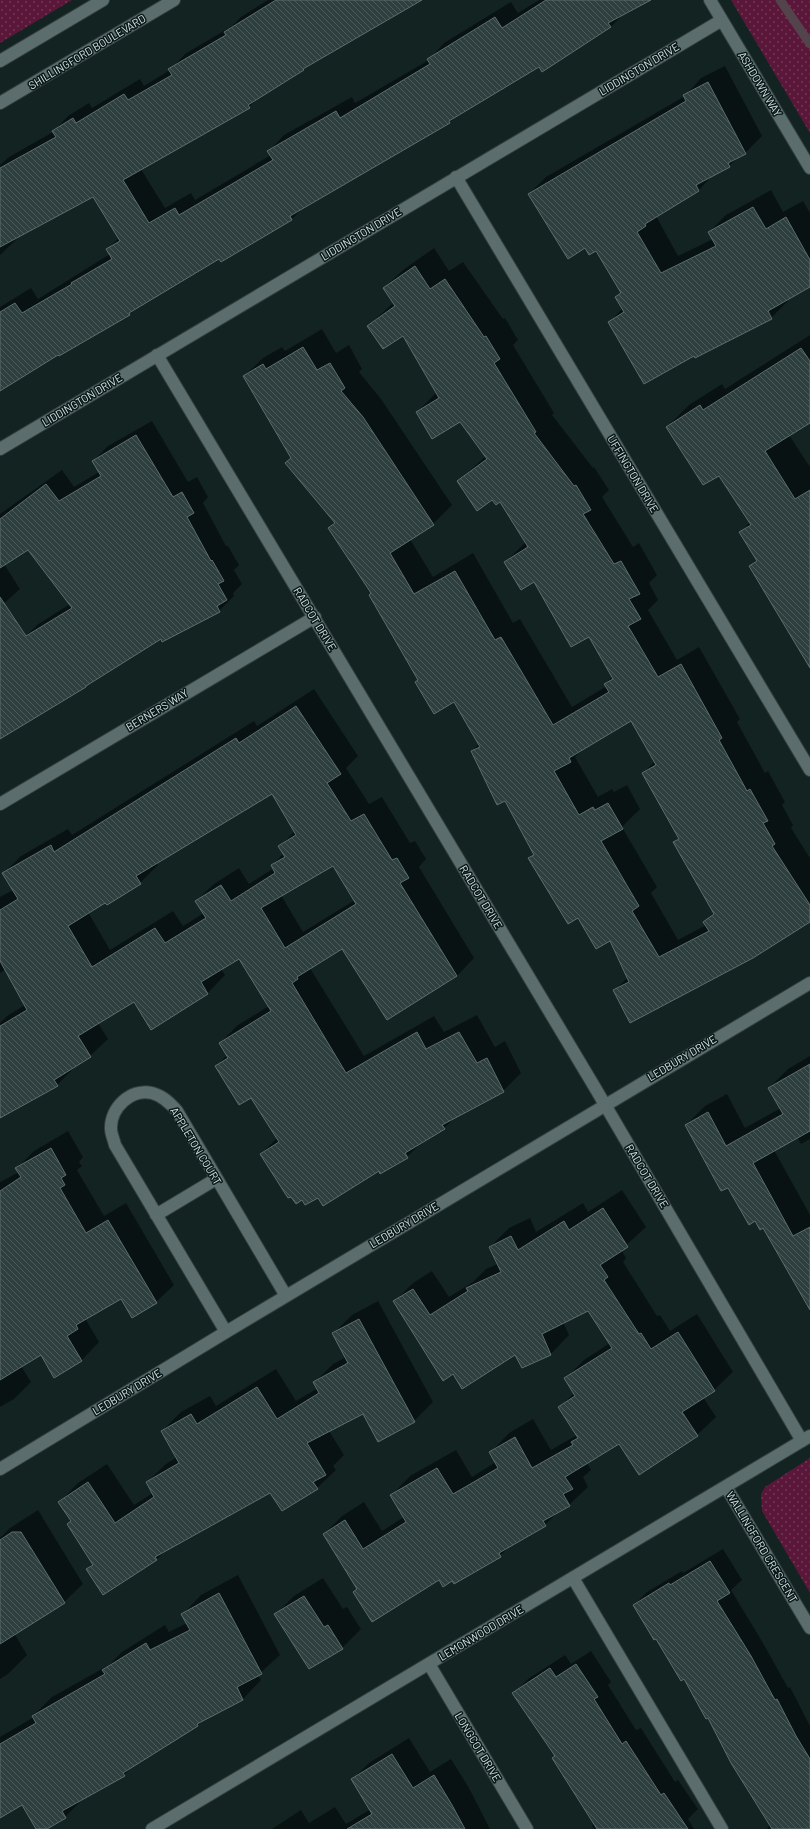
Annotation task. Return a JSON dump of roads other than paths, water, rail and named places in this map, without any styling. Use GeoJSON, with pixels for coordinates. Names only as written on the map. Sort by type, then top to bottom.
{"type":"FeatureCollection","features":[{"type":"Feature","properties":{"kind":"street"},"geometry":{"type":"LineString","coordinates":[[0,61],[103,0]]}},
{"type":"Feature","properties":{"kind":"street","name":"SHILLINGFORD BOULEVARD"},"geometry":{"type":"LineString","coordinates":[[0,104],[174,0]]}},
{"type":"Feature","properties":{"kind":"street","name":"ASHDOWN WAY"},"geometry":{"type":"LineString","coordinates":[[710,0],[810,168]]}},
{"type":"Feature","properties":{"kind":"street","name":"LIDDINGTON DRIVE"},"geometry":{"type":"LineString","coordinates":[[0,449],[722,20]]}},
{"type":"Feature","properties":{"kind":"street","name":"UFFINGTON DRIVE"},"geometry":{"type":"LineString","coordinates":[[456,177],[810,770]]}},
{"type":"Feature","properties":{"kind":"street","name":"RADCOT DRIVE"},"geometry":{"type":"LineString","coordinates":[[157,356],[806,1438]]}},
{"type":"Feature","properties":{"kind":"street","name":"BERNERS WAY"},"geometry":{"type":"LineString","coordinates":[[0,804],[314,617]]}},
{"type":"Feature","properties":{"kind":"street","name":"LEDBURY DRIVE"},"geometry":{"type":"LineString","coordinates":[[0,1469],[605,1104],[810,983]]}},
{"type":"Feature","properties":{"kind":"street","name":"APPLETON COURT"},"geometry":{"type":"LineString","coordinates":[[226,1332],[115,1145],[111,1129],[113,1114],[122,1101],[136,1093],[152,1093],[166,1099],[177,1111],[286,1296]]}},
{"type":"Feature","properties":{"kind":"street"},"geometry":{"type":"LineString","coordinates":[[156,1215],[216,1179]]}},
{"type":"Feature","properties":{"kind":"street","name":"LEMONWOOD DRIVE"},"geometry":{"type":"LineString","coordinates":[[152,1829],[165,1826],[429,1664],[806,1438]]}},
{"type":"Feature","properties":{"kind":"street","name":"WALLINGFORD CRESCENT"},"geometry":{"type":"LineString","coordinates":[[726,1487],[810,1628]]}},
{"type":"Feature","properties":{"kind":"street"},"geometry":{"type":"LineString","coordinates":[[573,1578],[722,1829]]}},
{"type":"Feature","properties":{"kind":"street","name":"LONGCOT DRIVE"},"geometry":{"type":"LineString","coordinates":[[429,1664],[527,1829]]}},
{"type":"Feature","properties":{"kind":"waterway"},"geometry":{"type":"LineString","coordinates":[[780,0],[810,44]]}}]}
